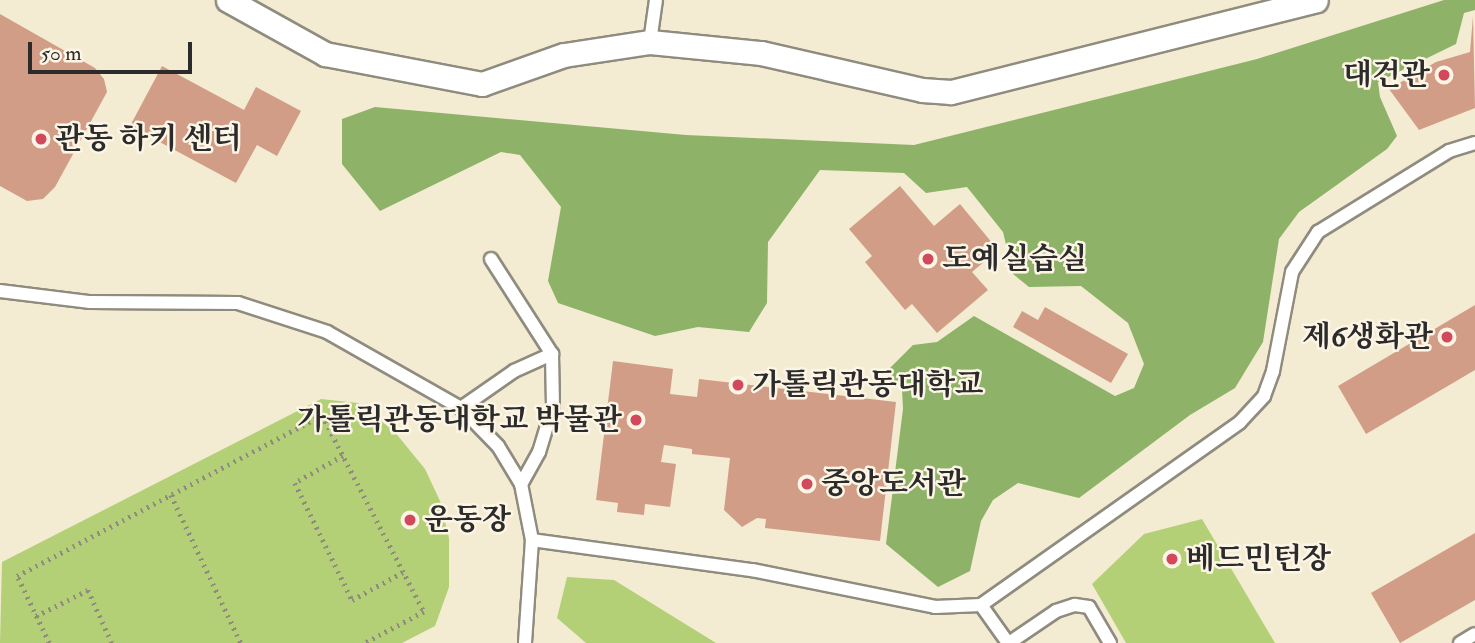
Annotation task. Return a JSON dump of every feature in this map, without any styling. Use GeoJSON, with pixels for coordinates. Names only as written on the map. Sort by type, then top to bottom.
{"type":"FeatureCollection","features":[{"type":"Feature","properties":{"kind":"street"},"geometry":{"type":"LineString","coordinates":[[228,0],[325,54],[482,85],[564,55],[650,42],[761,52],[922,90],[951,92],[1316,0]]}},
{"type":"Feature","properties":{"kind":"lane"},"geometry":{"type":"LineString","coordinates":[[650,42],[656,0]]}},
{"type":"Feature","properties":{"kind":"lane"},"geometry":{"type":"LineString","coordinates":[[532,540],[752,570],[935,607],[981,605],[1240,422],[1264,396],[1273,371],[1292,272],[1318,232],[1449,151],[1475,144]]}},
{"type":"Feature","properties":{"kind":"lane"},"geometry":{"type":"LineString","coordinates":[[491,259],[552,354],[553,406],[539,452],[521,484]]}},
{"type":"Feature","properties":{"kind":"lane"},"geometry":{"type":"LineString","coordinates":[[0,291],[90,302],[238,303],[327,332],[461,408],[498,446],[521,484],[532,540],[525,643]]}},
{"type":"Feature","properties":{"kind":"lane"},"geometry":{"type":"LineString","coordinates":[[461,408],[514,371],[552,354]]}},
{"type":"Feature","properties":{"kind":"lane"},"geometry":{"type":"LineString","coordinates":[[981,605],[1008,643],[1056,611],[1075,605],[1089,607],[1110,643]]}},
{"type":"Feature","properties":{"kind":"lane"},"geometry":{"type":"LineString","coordinates":[[1460,643],[1475,634]]}},
{"type":"Feature","properties":{"kind":"path"},"geometry":{"type":"LineString","coordinates":[[50,643],[17,576],[322,415],[424,612],[366,643]]}},
{"type":"Feature","properties":{"kind":"path"},"geometry":{"type":"LineString","coordinates":[[343,456],[295,482],[352,600],[403,572]]}},
{"type":"Feature","properties":{"kind":"path"},"geometry":{"type":"LineString","coordinates":[[171,495],[241,643]]}},
{"type":"Feature","properties":{"kind":"path"},"geometry":{"type":"LineString","coordinates":[[36,616],[88,590],[112,643]]}},
{"type":"Feature","properties":{"kind":"green space"},"geometry":{"type":"Polygon","coordinates":[[[1444,0],[1475,0],[1475,10],[1464,13],[1456,44],[1378,82],[1380,97],[1397,136],[1387,149],[1299,212],[1279,239],[1263,342],[1235,388],[1190,415],[1079,498],[1018,483],[993,500],[981,521],[970,571],[938,587],[886,544],[903,409],[902,389],[884,374],[913,345],[937,342],[974,316],[1115,396],[1134,388],[1144,364],[1128,323],[1081,286],[1029,287],[1013,274],[1003,232],[967,187],[926,193],[904,173],[820,170],[768,242],[767,303],[749,332],[698,327],[655,336],[558,303],[548,281],[561,207],[520,155],[501,152],[380,211],[342,164],[342,119],[375,107],[686,135],[914,145],[1257,59],[1444,0]]]}},
{"type":"Feature","properties":{"kind":"green space"},"geometry":{"type":"Polygon","coordinates":[[[321,399],[358,403],[394,431],[425,469],[440,501],[449,538],[449,587],[435,626],[402,643],[0,643],[2,562],[321,399]]]}},
{"type":"Feature","properties":{"kind":"green space","name":"베드민턴장"},"geometry":{"type":"Polygon","coordinates":[[[1202,519],[1275,643],[1126,643],[1092,584],[1144,534],[1202,519]]]}},
{"type":"Feature","properties":{"kind":"green space"},"geometry":{"type":"Polygon","coordinates":[[[567,577],[614,580],[716,643],[586,643],[557,618],[567,577]]]}},
{"type":"Feature","properties":{"kind":"building","name":"관동 하키 센터"},"geometry":{"type":"Polygon","coordinates":[[[0,14],[95,68],[104,79],[107,92],[55,187],[43,199],[27,201],[0,186],[0,14]]]}},
{"type":"Feature","properties":{"kind":"building","name":"대건관"},"geometry":{"type":"Polygon","coordinates":[[[1473,16],[1475,108],[1419,130],[1389,89],[1436,62],[1470,52],[1473,16]]]}},
{"type":"Feature","properties":{"kind":"building"},"geometry":{"type":"Polygon","coordinates":[[[162,66],[244,110],[256,87],[301,111],[277,156],[257,145],[236,183],[130,126],[162,66]]]}},
{"type":"Feature","properties":{"kind":"building","name":"도예실습실"},"geometry":{"type":"Polygon","coordinates":[[[900,186],[934,226],[960,204],[998,250],[972,272],[988,290],[937,333],[912,304],[905,310],[865,262],[872,256],[849,229],[900,186]]]}},
{"type":"Feature","properties":{"kind":"building","name":"제6생화관"},"geometry":{"type":"Polygon","coordinates":[[[1475,305],[1475,370],[1366,434],[1338,386],[1475,305]]]}},
{"type":"Feature","properties":{"kind":"building"},"geometry":{"type":"Polygon","coordinates":[[[1045,307],[1128,354],[1111,383],[1013,327],[1022,311],[1038,320],[1045,307]]]}},
{"type":"Feature","properties":{"kind":"building","name":"중앙도서관"},"geometry":{"type":"Polygon","coordinates":[[[613,361],[673,369],[670,394],[697,397],[699,379],[896,402],[880,541],[765,528],[766,519],[757,518],[742,527],[724,510],[730,458],[692,454],[692,449],[664,445],[661,462],[676,464],[670,507],[645,504],[644,515],[617,512],[618,503],[596,500],[613,361]]]}},
{"type":"Feature","properties":{"kind":"building"},"geometry":{"type":"Polygon","coordinates":[[[1475,533],[1475,600],[1400,643],[1371,593],[1475,533]]]}},
{"type":"Feature","properties":{"kind":"place","name":"대건관"},"geometry":{"type":"Point","coordinates":[1444,75]}},
{"type":"Feature","properties":{"kind":"place","name":"관동 하키 센터"},"geometry":{"type":"Point","coordinates":[41,139]}},
{"type":"Feature","properties":{"kind":"place","name":"도예실습실"},"geometry":{"type":"Point","coordinates":[928,259]}},
{"type":"Feature","properties":{"kind":"place","name":"제6생화관"},"geometry":{"type":"Point","coordinates":[1447,337]}},
{"type":"Feature","properties":{"kind":"place","name":"가톨릭관동대학교"},"geometry":{"type":"Point","coordinates":[738,385]}},
{"type":"Feature","properties":{"kind":"place","name":"가톨릭관동대학교 박물관"},"geometry":{"type":"Point","coordinates":[636,420]}},
{"type":"Feature","properties":{"kind":"place","name":"중앙도서관"},"geometry":{"type":"Point","coordinates":[807,484]}},
{"type":"Feature","properties":{"kind":"place","name":"운동장"},"geometry":{"type":"Point","coordinates":[410,520]}},
{"type":"Feature","properties":{"kind":"place","name":"베드민턴장"},"geometry":{"type":"Point","coordinates":[1172,559]}}]}
